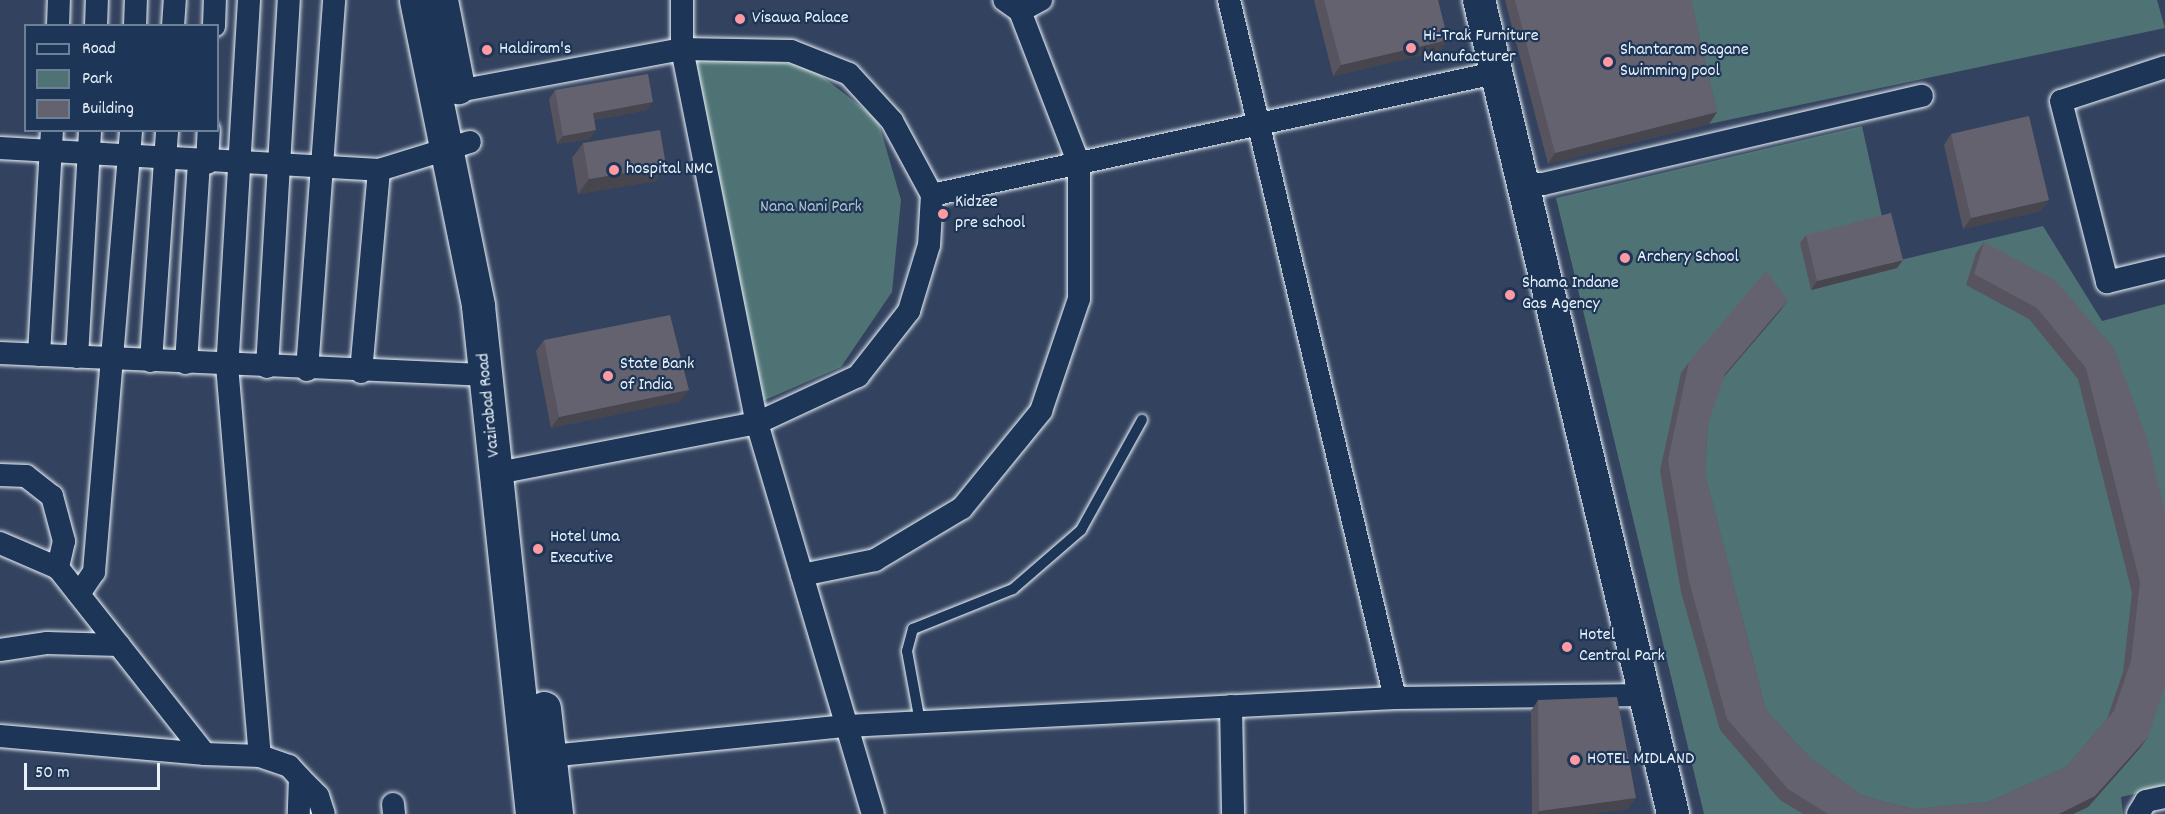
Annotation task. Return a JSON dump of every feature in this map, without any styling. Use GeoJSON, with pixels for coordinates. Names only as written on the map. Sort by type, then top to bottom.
{"type":"FeatureCollection","features":[{"type":"Feature","properties":{"kind":"main road","name":"Vazirabad Road"},"geometry":{"type":"LineString","coordinates":[[416,0],[460,145],[550,756],[556,814]]}},
{"type":"Feature","properties":{"kind":"main road","name":"Vazirabad Road"},"geometry":{"type":"LineString","coordinates":[[441,0],[458,91],[460,145],[488,375],[508,471],[532,814]]}},
{"type":"Feature","properties":{"kind":"street"},"geometry":{"type":"LineString","coordinates":[[58,24],[59,0]]}},
{"type":"Feature","properties":{"kind":"street"},"geometry":{"type":"LineString","coordinates":[[96,24],[98,0]]}},
{"type":"Feature","properties":{"kind":"street"},"geometry":{"type":"LineString","coordinates":[[135,24],[136,0]]}},
{"type":"Feature","properties":{"kind":"street"},"geometry":{"type":"LineString","coordinates":[[173,24],[175,0]]}},
{"type":"Feature","properties":{"kind":"street"},"geometry":{"type":"LineString","coordinates":[[214,24],[215,0]]}},
{"type":"Feature","properties":{"kind":"street"},"geometry":{"type":"LineString","coordinates":[[249,0],[237,165],[227,365],[260,756]]}},
{"type":"Feature","properties":{"kind":"street"},"geometry":{"type":"LineString","coordinates":[[267,368],[289,0]]}},
{"type":"Feature","properties":{"kind":"street"},"geometry":{"type":"LineString","coordinates":[[307,370],[325,171],[334,0]]}},
{"type":"Feature","properties":{"kind":"street"},"geometry":{"type":"LineString","coordinates":[[682,0],[682,49],[757,423],[873,814]]}},
{"type":"Feature","properties":{"kind":"street"},"geometry":{"type":"LineString","coordinates":[[802,575],[875,560],[962,508],[1041,411],[1079,299],[1079,164],[1012,6],[1041,0]]}},
{"type":"Feature","properties":{"kind":"street"},"geometry":{"type":"LineString","coordinates":[[1229,0],[1395,698]]}},
{"type":"Feature","properties":{"kind":"street"},"geometry":{"type":"LineString","coordinates":[[1479,0],[1673,814]]}},
{"type":"Feature","properties":{"kind":"street"},"geometry":{"type":"LineString","coordinates":[[458,91],[682,49],[791,51],[849,74],[892,121],[932,195],[929,246],[909,311],[858,376],[757,423],[508,471]]}},
{"type":"Feature","properties":{"kind":"street"},"geometry":{"type":"LineString","coordinates":[[2165,67],[2061,101],[2107,282],[2165,268]]}},
{"type":"Feature","properties":{"kind":"street"},"geometry":{"type":"LineString","coordinates":[[932,195],[1495,73]]}},
{"type":"Feature","properties":{"kind":"street"},"geometry":{"type":"LineString","coordinates":[[1522,184],[1543,184],[1922,96]]}},
{"type":"Feature","properties":{"kind":"street"},"geometry":{"type":"LineString","coordinates":[[77,357],[90,132]]}},
{"type":"Feature","properties":{"kind":"street"},"geometry":{"type":"LineString","coordinates":[[79,594],[93,572],[108,359],[131,132]]}},
{"type":"Feature","properties":{"kind":"street"},"geometry":{"type":"LineString","coordinates":[[151,361],[168,132]]}},
{"type":"Feature","properties":{"kind":"street"},"geometry":{"type":"LineString","coordinates":[[186,363],[203,163],[209,132]]}},
{"type":"Feature","properties":{"kind":"street"},"geometry":{"type":"LineString","coordinates":[[0,148],[51,141],[89,154],[325,171],[380,170],[460,145]]}},
{"type":"Feature","properties":{"kind":"street"},"geometry":{"type":"LineString","coordinates":[[39,355],[51,141]]}},
{"type":"Feature","properties":{"kind":"street"},"geometry":{"type":"LineString","coordinates":[[361,372],[380,170]]}},
{"type":"Feature","properties":{"kind":"street"},"geometry":{"type":"LineString","coordinates":[[0,353],[307,370],[488,375]]}},
{"type":"Feature","properties":{"kind":"street"},"geometry":{"type":"LineString","coordinates":[[0,475],[26,477],[52,496],[64,541],[58,568]]}},
{"type":"Feature","properties":{"kind":"street"},"geometry":{"type":"LineString","coordinates":[[0,543],[58,568],[205,754]]}},
{"type":"Feature","properties":{"kind":"street"},"geometry":{"type":"LineString","coordinates":[[0,650],[46,643],[119,645]]}},
{"type":"Feature","properties":{"kind":"street"},"geometry":{"type":"LineString","coordinates":[[550,756],[847,726],[1395,698],[1646,695]]}},
{"type":"Feature","properties":{"kind":"street"},"geometry":{"type":"LineString","coordinates":[[1232,706],[1233,814]]}},
{"type":"Feature","properties":{"kind":"street"},"geometry":{"type":"LineString","coordinates":[[0,736],[205,754],[260,756],[289,766],[318,796],[324,814]]}},
{"type":"Feature","properties":{"kind":"street"},"geometry":{"type":"LineString","coordinates":[[299,814],[300,778]]}},
{"type":"Feature","properties":{"kind":"street"},"geometry":{"type":"LineString","coordinates":[[2138,814],[2146,801],[2165,797]]}},
{"type":"Feature","properties":{"kind":"lane"},"geometry":{"type":"LineString","coordinates":[[920,722],[907,651],[913,629],[1012,590],[1081,530],[1142,420]]}},
{"type":"Feature","properties":{"kind":"green space"},"geometry":{"type":"Polygon","coordinates":[[[1680,0],[2157,0],[2165,28],[1709,124],[1680,0]]]}},
{"type":"Feature","properties":{"kind":"green space","name":"Nana Nani Park"},"geometry":{"type":"Polygon","coordinates":[[[745,58],[809,66],[878,120],[901,200],[892,292],[841,367],[760,402],[691,60],[745,58]]]}},
{"type":"Feature","properties":{"kind":"green space"},"geometry":{"type":"Polygon","coordinates":[[[1862,126],[1892,262],[2043,226],[2102,321],[2165,304],[2165,787],[2121,797],[2123,814],[1704,814],[1556,198],[1862,126]]]}},
{"type":"Feature","properties":{"kind":"building"},"geometry":{"type":"Polygon","coordinates":[[[1324,0],[1438,0],[1448,40],[1341,65],[1324,0]]]}},
{"type":"Feature","properties":{"kind":"building","name":"Shantaram Sagane Swimming pool"},"geometry":{"type":"Polygon","coordinates":[[[1515,0],[1691,0],[1717,112],[1555,153],[1515,0]]]}},
{"type":"Feature","properties":{"kind":"building"},"geometry":{"type":"Polygon","coordinates":[[[648,74],[653,102],[593,113],[596,130],[563,136],[555,90],[648,74]]]}},
{"type":"Feature","properties":{"kind":"building"},"geometry":{"type":"Polygon","coordinates":[[[2029,116],[2049,200],[1971,218],[1951,134],[2029,116]]]}},
{"type":"Feature","properties":{"kind":"building"},"geometry":{"type":"Polygon","coordinates":[[[660,130],[666,166],[589,179],[583,143],[660,130]]]}},
{"type":"Feature","properties":{"kind":"building"},"geometry":{"type":"Polygon","coordinates":[[[1891,213],[1903,260],[1817,281],[1806,235],[1891,213]]]}},
{"type":"Feature","properties":{"kind":"building"},"geometry":{"type":"Polygon","coordinates":[[[1984,242],[2055,280],[2114,348],[2148,441],[2165,512],[2165,686],[2148,737],[2095,796],[2059,814],[1828,814],[1788,789],[1727,719],[1689,581],[1668,460],[1689,362],[1766,271],[1788,300],[1725,374],[1708,423],[1705,474],[1766,710],[1810,758],[1863,796],[1913,809],[1988,802],[2066,767],[2114,711],[2131,661],[2140,582],[2086,368],[2037,308],[1974,274],[1984,242]]]}},
{"type":"Feature","properties":{"kind":"building","name":"State Bank of India"},"geometry":{"type":"Polygon","coordinates":[[[670,315],[689,390],[559,417],[544,340],[670,315]]]}},
{"type":"Feature","properties":{"kind":"building","name":"HOTEL MIDLAND"},"geometry":{"type":"Polygon","coordinates":[[[1617,697],[1636,798],[1539,811],[1538,700],[1617,697]]]}},
{"type":"Feature","properties":{"kind":"place","name":"Visawa Palace"},"geometry":{"type":"Point","coordinates":[740,19]}},
{"type":"Feature","properties":{"kind":"place","name":"Hi-Trak Furniture Manufacturer"},"geometry":{"type":"Point","coordinates":[1411,48]}},
{"type":"Feature","properties":{"kind":"place","name":"Haldiram's"},"geometry":{"type":"Point","coordinates":[487,50]}},
{"type":"Feature","properties":{"kind":"place","name":"Shantaram Sagane Swimming pool"},"geometry":{"type":"Point","coordinates":[1608,62]}},
{"type":"Feature","properties":{"kind":"place","name":"hospital NMC"},"geometry":{"type":"Point","coordinates":[614,170]}},
{"type":"Feature","properties":{"kind":"place","name":"Kidzee pre school"},"geometry":{"type":"Point","coordinates":[943,214]}},
{"type":"Feature","properties":{"kind":"place","name":"Archery School"},"geometry":{"type":"Point","coordinates":[1625,258]}},
{"type":"Feature","properties":{"kind":"place","name":"Shama Indane Gas Agency"},"geometry":{"type":"Point","coordinates":[1510,295]}},
{"type":"Feature","properties":{"kind":"place","name":"State Bank of India"},"geometry":{"type":"Point","coordinates":[608,376]}},
{"type":"Feature","properties":{"kind":"place","name":"Hotel Uma Executive"},"geometry":{"type":"Point","coordinates":[538,549]}},
{"type":"Feature","properties":{"kind":"place","name":"Hotel Central Park"},"geometry":{"type":"Point","coordinates":[1567,647]}},
{"type":"Feature","properties":{"kind":"place","name":"HOTEL MIDLAND"},"geometry":{"type":"Point","coordinates":[1575,760]}}]}
